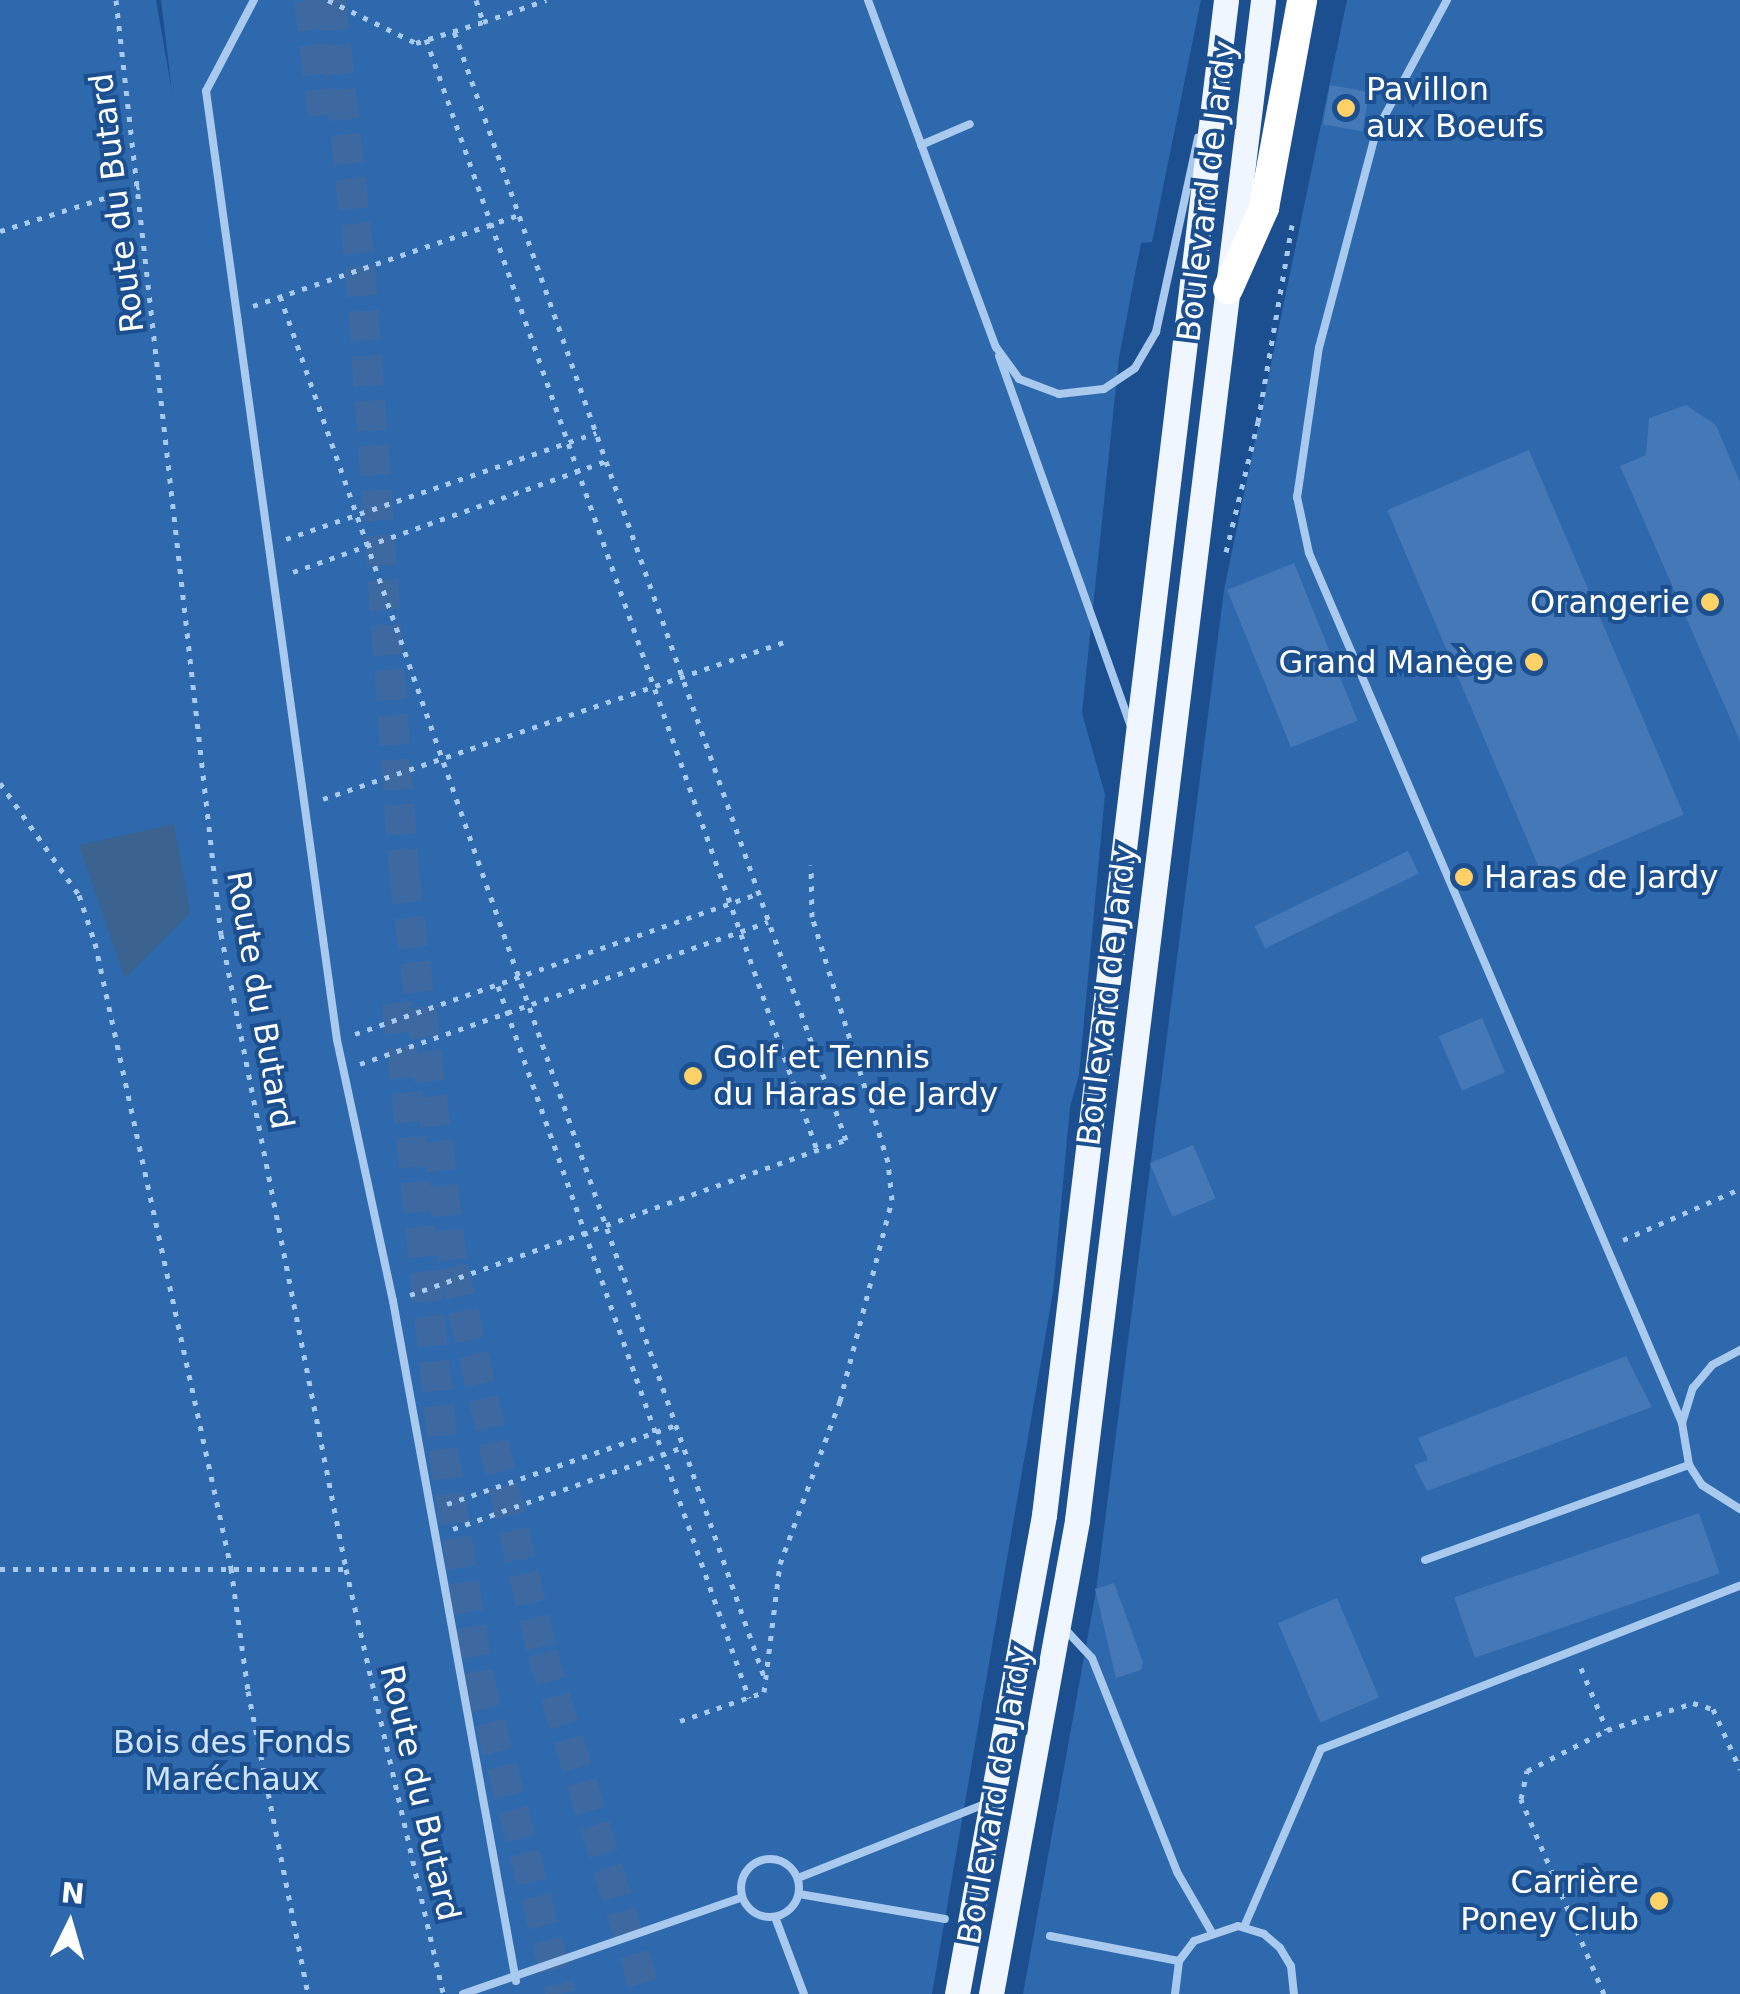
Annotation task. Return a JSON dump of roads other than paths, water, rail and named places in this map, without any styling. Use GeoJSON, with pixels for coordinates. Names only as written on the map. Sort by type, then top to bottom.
{"type":"FeatureCollection","features":[{"type":"Feature","properties":{"kind":"highway"},"geometry":{"type":"LineString","coordinates":[[1228,289],[1264,208],[1302,0]]}},
{"type":"Feature","properties":{"kind":"main road","name":"Boulevard de Jardy"},"geometry":{"type":"LineString","coordinates":[[991,1994],[1059,1622],[1263,0]]}},
{"type":"Feature","properties":{"kind":"main road","name":"Boulevard de Jardy"},"geometry":{"type":"LineString","coordinates":[[958,1994],[996,1800],[1044,1515],[1225,6]]}},
{"type":"Feature","properties":{"kind":"lane"},"geometry":{"type":"LineString","coordinates":[[254,0],[206,91],[266,546],[338,1040],[436,1534],[516,1981]]}},
{"type":"Feature","properties":{"kind":"lane"},"geometry":{"type":"LineString","coordinates":[[868,0],[1137,742]]}},
{"type":"Feature","properties":{"kind":"lane"},"geometry":{"type":"LineString","coordinates":[[1447,0],[1376,132],[1322,331],[1297,497],[1309,553],[1682,1423],[1689,1466],[1702,1485],[1740,1510]]}},
{"type":"Feature","properties":{"kind":"lane"},"geometry":{"type":"LineString","coordinates":[[996,347],[1019,379],[1059,394],[1104,389],[1136,368],[1156,332],[1225,6]]}},
{"type":"Feature","properties":{"kind":"lane"},"geometry":{"type":"LineString","coordinates":[[921,144],[970,124]]}},
{"type":"Feature","properties":{"kind":"lane"},"geometry":{"type":"LineString","coordinates":[[1682,1423],[1693,1388],[1712,1365],[1740,1350]]}},
{"type":"Feature","properties":{"kind":"lane"},"geometry":{"type":"LineString","coordinates":[[1425,1560],[1689,1466]]}},
{"type":"Feature","properties":{"kind":"lane"},"geometry":{"type":"LineString","coordinates":[[1244,1927],[1321,1750],[1740,1586]]}},
{"type":"Feature","properties":{"kind":"lane"},"geometry":{"type":"LineString","coordinates":[[1059,1622],[1092,1658],[1177,1872],[1211,1930]]}},
{"type":"Feature","properties":{"kind":"lane"},"geometry":{"type":"LineString","coordinates":[[798,1878],[996,1800]]}},
{"type":"Feature","properties":{"kind":"lane"},"geometry":{"type":"LineString","coordinates":[[769,1858],[786,1863],[798,1878],[798,1894],[790,1910],[775,1917],[749,1910],[741,1898],[741,1880],[751,1864],[769,1858]]}},
{"type":"Feature","properties":{"kind":"lane"},"geometry":{"type":"LineString","coordinates":[[798,1894],[946,1919]]}},
{"type":"Feature","properties":{"kind":"lane"},"geometry":{"type":"LineString","coordinates":[[463,1994],[516,1981],[741,1898]]}},
{"type":"Feature","properties":{"kind":"lane"},"geometry":{"type":"LineString","coordinates":[[775,1917],[804,1994]]}},
{"type":"Feature","properties":{"kind":"lane"},"geometry":{"type":"LineString","coordinates":[[1175,1994],[1179,1960],[1211,1930],[1244,1927],[1280,1948],[1291,1966],[1294,1994]]}},
{"type":"Feature","properties":{"kind":"lane"},"geometry":{"type":"LineString","coordinates":[[1050,1936],[1179,1960]]}},
{"type":"Feature","properties":{"kind":"tunnel"},"geometry":{"type":"LineString","coordinates":[[309,0],[323,115]]}},
{"type":"Feature","properties":{"kind":"tunnel"},"geometry":{"type":"LineString","coordinates":[[331,0],[360,266],[404,873],[453,1267],[542,1653],[646,1994]]}},
{"type":"Feature","properties":{"kind":"tunnel"},"geometry":{"type":"LineString","coordinates":[[397,1003],[443,1449],[479,1679],[561,1994]]}},
{"type":"Feature","properties":{"kind":"place","name":"Pavillon aux Boeufs"},"geometry":{"type":"Point","coordinates":[1346,108]}},
{"type":"Feature","properties":{"kind":"place","name":"Orangerie"},"geometry":{"type":"Point","coordinates":[1710,602]}},
{"type":"Feature","properties":{"kind":"place","name":"Grand Manège"},"geometry":{"type":"Point","coordinates":[1534,662]}},
{"type":"Feature","properties":{"kind":"place","name":"Haras de Jardy"},"geometry":{"type":"Point","coordinates":[1464,877]}},
{"type":"Feature","properties":{"kind":"place","name":"Golf et Tennis du Haras de Jardy"},"geometry":{"type":"Point","coordinates":[693,1076]}},
{"type":"Feature","properties":{"kind":"place","name":"Carrière Poney Club"},"geometry":{"type":"Point","coordinates":[1659,1901]}},
{"type":"Feature","properties":{"kind":"park label","name":"Bois des Fonds Maréchaux"},"geometry":{"type":"Point","coordinates":[232,1762]}}]}
